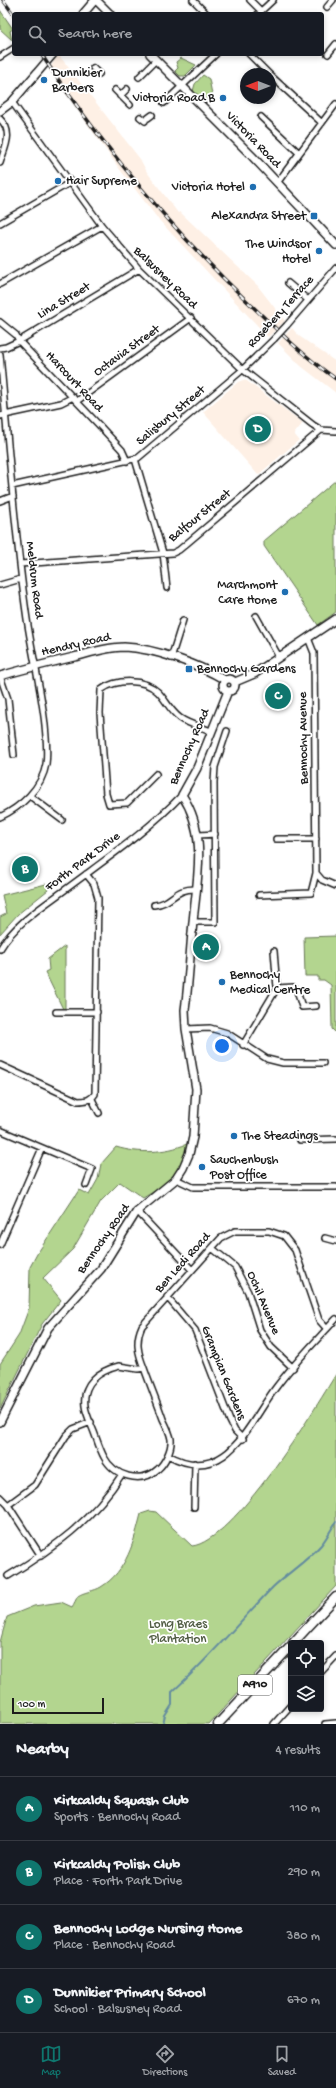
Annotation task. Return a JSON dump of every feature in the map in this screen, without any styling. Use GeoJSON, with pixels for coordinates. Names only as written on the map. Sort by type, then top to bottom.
{"type":"FeatureCollection","features":[{"type":"Feature","properties":{"kind":"main road"},"geometry":{"type":"LineString","coordinates":[[297,1640],[336,1597]]}},
{"type":"Feature","properties":{"kind":"main road","name":"A910"},"geometry":{"type":"LineString","coordinates":[[218,1724],[288,1649]]}},
{"type":"Feature","properties":{"kind":"street"},"geometry":{"type":"LineString","coordinates":[[86,12],[96,0],[108,12]]}},
{"type":"Feature","properties":{"kind":"street"},"geometry":{"type":"LineString","coordinates":[[193,0],[205,12]]}},
{"type":"Feature","properties":{"kind":"street"},"geometry":{"type":"LineString","coordinates":[[250,0],[259,12],[273,0]]}},
{"type":"Feature","properties":{"kind":"street"},"geometry":{"type":"LineString","coordinates":[[326,7],[333,0]]}},
{"type":"Feature","properties":{"kind":"street"},"geometry":{"type":"LineString","coordinates":[[328,54],[336,44]]}},
{"type":"Feature","properties":{"kind":"street"},"geometry":{"type":"LineString","coordinates":[[0,57],[12,49]]}},
{"type":"Feature","properties":{"kind":"street"},"geometry":{"type":"LineString","coordinates":[[0,111],[12,102],[51,56]]}},
{"type":"Feature","properties":{"kind":"street","name":"Victoria Road"},"geometry":{"type":"LineString","coordinates":[[152,56],[336,245]]}},
{"type":"Feature","properties":{"kind":"street"},"geometry":{"type":"LineString","coordinates":[[164,103],[214,56]]}},
{"type":"Feature","properties":{"kind":"street"},"geometry":{"type":"LineString","coordinates":[[251,56],[264,68]]}},
{"type":"Feature","properties":{"kind":"street"},"geometry":{"type":"LineString","coordinates":[[139,77],[156,60]]}},
{"type":"Feature","properties":{"kind":"street"},"geometry":{"type":"LineString","coordinates":[[93,68],[99,74]]}},
{"type":"Feature","properties":{"kind":"street"},"geometry":{"type":"LineString","coordinates":[[276,80],[322,124]]}},
{"type":"Feature","properties":{"kind":"street"},"geometry":{"type":"LineString","coordinates":[[120,96],[127,89]]}},
{"type":"Feature","properties":{"kind":"street"},"geometry":{"type":"LineString","coordinates":[[115,90],[130,105]]}},
{"type":"Feature","properties":{"kind":"street","name":"Balsusney Road"},"geometry":{"type":"LineString","coordinates":[[12,102],[102,226],[139,269],[191,318],[242,370],[322,430]]}},
{"type":"Feature","properties":{"kind":"street"},"geometry":{"type":"LineString","coordinates":[[277,183],[336,104]]}},
{"type":"Feature","properties":{"kind":"street"},"geometry":{"type":"LineString","coordinates":[[140,116],[148,118]]}},
{"type":"Feature","properties":{"kind":"street"},"geometry":{"type":"LineString","coordinates":[[261,117],[299,153]]}},
{"type":"Feature","properties":{"kind":"street"},"geometry":{"type":"LineString","coordinates":[[0,119],[8,130],[8,139],[0,163]]}},
{"type":"Feature","properties":{"kind":"street"},"geometry":{"type":"LineString","coordinates":[[0,223],[71,182]]}},
{"type":"Feature","properties":{"kind":"street"},"geometry":{"type":"LineString","coordinates":[[0,284],[102,226]]}},
{"type":"Feature","properties":{"kind":"street","name":"Rosebery Terrace"},"geometry":{"type":"LineString","coordinates":[[242,370],[274,339],[336,268]]}},
{"type":"Feature","properties":{"kind":"street","name":"Lina Street"},"geometry":{"type":"LineString","coordinates":[[0,348],[6,348],[139,269]]}},
{"type":"Feature","properties":{"kind":"street"},"geometry":{"type":"LineString","coordinates":[[288,283],[308,300]]}},
{"type":"Feature","properties":{"kind":"street","name":"Octavia Street"},"geometry":{"type":"LineString","coordinates":[[77,401],[191,318]]}},
{"type":"Feature","properties":{"kind":"street","name":"Harcourt Road"},"geometry":{"type":"LineString","coordinates":[[0,322],[16,335],[18,341],[77,401],[122,450],[128,461]]}},
{"type":"Feature","properties":{"kind":"street","name":"Meldrum Road"},"geometry":{"type":"LineString","coordinates":[[0,354],[21,579],[42,699],[47,752],[46,766],[40,781],[30,796],[8,813],[0,817]]}},
{"type":"Feature","properties":{"kind":"street","name":"Salisbury Street"},"geometry":{"type":"LineString","coordinates":[[12,486],[137,458],[242,370]]}},
{"type":"Feature","properties":{"kind":"street"},"geometry":{"type":"LineString","coordinates":[[0,416],[61,403],[73,397]]}},
{"type":"Feature","properties":{"kind":"street"},"geometry":{"type":"LineString","coordinates":[[322,430],[336,431]]}},
{"type":"Feature","properties":{"kind":"street","name":"Balfour Street"},"geometry":{"type":"LineString","coordinates":[[20,564],[163,553],[179,550],[322,430]]}},
{"type":"Feature","properties":{"kind":"street"},"geometry":{"type":"LineString","coordinates":[[137,458],[163,553],[167,588]]}},
{"type":"Feature","properties":{"kind":"street"},"geometry":{"type":"LineString","coordinates":[[0,501],[13,496]]}},
{"type":"Feature","properties":{"kind":"street"},"geometry":{"type":"LineString","coordinates":[[0,585],[21,579]]}},
{"type":"Feature","properties":{"kind":"street"},"geometry":{"type":"LineString","coordinates":[[256,616],[279,657]]}},
{"type":"Feature","properties":{"kind":"street"},"geometry":{"type":"LineString","coordinates":[[235,682],[254,674],[336,619]]}},
{"type":"Feature","properties":{"kind":"street"},"geometry":{"type":"LineString","coordinates":[[172,658],[183,620]]}},
{"type":"Feature","properties":{"kind":"street","name":"Bennochy Avenue"},"geometry":{"type":"LineString","coordinates":[[259,894],[313,893],[316,873],[314,653],[308,638]]}},
{"type":"Feature","properties":{"kind":"street","name":"Hendry Road"},"geometry":{"type":"LineString","coordinates":[[0,676],[115,648],[135,648],[172,658],[214,674],[225,680]]}},
{"type":"Feature","properties":{"kind":"street"},"geometry":{"type":"LineString","coordinates":[[0,676],[8,699],[14,756]]}},
{"type":"Feature","properties":{"kind":"street"},"geometry":{"type":"LineString","coordinates":[[230,679],[235,682],[234,689],[228,691],[224,688],[225,680],[230,679]]}},
{"type":"Feature","properties":{"kind":"street"},"geometry":{"type":"LineString","coordinates":[[156,774],[127,803],[109,804],[104,779],[100,713],[101,690],[108,685],[120,682],[145,684],[158,692],[173,713],[181,719],[211,731]]}},
{"type":"Feature","properties":{"kind":"street","name":"Bennochy Road"},"geometry":{"type":"LineString","coordinates":[[0,1422],[48,1328],[101,1268],[137,1211],[176,1179],[189,1154],[196,1089],[186,1029],[185,1010],[193,922],[200,867],[199,835],[191,808],[182,795],[197,768],[228,691]]}},
{"type":"Feature","properties":{"kind":"street","name":"Bennochy Road"},"geometry":{"type":"LineString","coordinates":[[193,922],[215,922],[215,767],[227,731]]}},
{"type":"Feature","properties":{"kind":"street","name":"Forth Park Drive"},"geometry":{"type":"LineString","coordinates":[[0,949],[4,942],[31,915],[163,816],[182,795]]}},
{"type":"Feature","properties":{"kind":"street"},"geometry":{"type":"LineString","coordinates":[[30,796],[62,820]]}},
{"type":"Feature","properties":{"kind":"street"},"geometry":{"type":"LineString","coordinates":[[199,835],[215,834]]}},
{"type":"Feature","properties":{"kind":"street"},"geometry":{"type":"LineString","coordinates":[[276,839],[316,839]]}},
{"type":"Feature","properties":{"kind":"street"},"geometry":{"type":"LineString","coordinates":[[316,873],[322,880],[336,886]]}},
{"type":"Feature","properties":{"kind":"street"},"geometry":{"type":"LineString","coordinates":[[0,1066],[78,1100],[85,1101],[92,1099],[97,1088],[98,898],[94,884],[86,874]]}},
{"type":"Feature","properties":{"kind":"street"},"geometry":{"type":"LineString","coordinates":[[154,905],[164,903],[182,890],[197,889]]}},
{"type":"Feature","properties":{"kind":"street"},"geometry":{"type":"LineString","coordinates":[[243,1045],[277,988],[274,951]]}},
{"type":"Feature","properties":{"kind":"street"},"geometry":{"type":"LineString","coordinates":[[277,988],[293,987],[297,991],[302,1007],[316,1006]]}},
{"type":"Feature","properties":{"kind":"street"},"geometry":{"type":"LineString","coordinates":[[56,1012],[97,1012]]}},
{"type":"Feature","properties":{"kind":"street"},"geometry":{"type":"LineString","coordinates":[[186,1029],[210,1028],[227,1033],[243,1045],[267,1059],[283,1063],[323,1063]]}},
{"type":"Feature","properties":{"kind":"street"},"geometry":{"type":"LineString","coordinates":[[92,1099],[99,1113]]}},
{"type":"Feature","properties":{"kind":"street"},"geometry":{"type":"LineString","coordinates":[[0,1130],[92,1169],[86,1185]]}},
{"type":"Feature","properties":{"kind":"street"},"geometry":{"type":"LineString","coordinates":[[300,1140],[336,1139]]}},
{"type":"Feature","properties":{"kind":"street"},"geometry":{"type":"LineString","coordinates":[[0,1245],[42,1148]]}},
{"type":"Feature","properties":{"kind":"street"},"geometry":{"type":"LineString","coordinates":[[176,1179],[193,1186],[336,1187]]}},
{"type":"Feature","properties":{"kind":"street"},"geometry":{"type":"LineString","coordinates":[[137,1211],[192,1270]]}},
{"type":"Feature","properties":{"kind":"street","name":"Ben Ledi Road"},"geometry":{"type":"LineString","coordinates":[[144,1368],[138,1351],[139,1333],[144,1323],[222,1238],[235,1232],[269,1231],[284,1236],[295,1250],[319,1320],[327,1329]]}},
{"type":"Feature","properties":{"kind":"street"},"geometry":{"type":"LineString","coordinates":[[325,1238],[336,1240]]}},
{"type":"Feature","properties":{"kind":"street","name":"Ochil Avenue"},"geometry":{"type":"LineString","coordinates":[[212,1248],[235,1267],[248,1292],[260,1330],[271,1347],[293,1368]]}},
{"type":"Feature","properties":{"kind":"street","name":"Grampian Gardens"},"geometry":{"type":"LineString","coordinates":[[167,1297],[195,1330],[234,1431],[243,1439]]}},
{"type":"Feature","properties":{"kind":"street"},"geometry":{"type":"LineString","coordinates":[[168,1455],[185,1462],[195,1463],[218,1459],[232,1450],[243,1439],[277,1386],[336,1319]]}},
{"type":"Feature","properties":{"kind":"street"},"geometry":{"type":"LineString","coordinates":[[119,1366],[138,1369],[144,1368],[171,1439],[168,1455],[159,1469],[150,1475],[136,1478],[122,1474],[110,1466],[103,1457],[91,1422],[85,1407],[85,1398],[87,1388],[95,1376],[108,1369],[119,1366]]}},
{"type":"Feature","properties":{"kind":"street"},"geometry":{"type":"LineString","coordinates":[[8,1505],[35,1485],[66,1436],[73,1429],[91,1422]]}},
{"type":"Feature","properties":{"kind":"street"},"geometry":{"type":"LineString","coordinates":[[194,1507],[195,1463]]}},
{"type":"Feature","properties":{"kind":"street"},"geometry":{"type":"LineString","coordinates":[[8,1576],[41,1556],[96,1510],[113,1489],[122,1474]]}},
{"type":"Feature","properties":{"kind":"street"},"geometry":{"type":"LineString","coordinates":[[0,1497],[8,1505],[41,1556]]}},
{"type":"Feature","properties":{"kind":"street"},"geometry":{"type":"LineString","coordinates":[[324,1669],[336,1656]]}},
{"type":"Feature","properties":{"kind":"street"},"geometry":{"type":"LineString","coordinates":[[274,1724],[288,1708]]}},
{"type":"Feature","properties":{"kind":"street"},"geometry":{"type":"LineString","coordinates":[[325,1724],[336,1723]]}},
{"type":"Feature","properties":{"kind":"shaded area"},"geometry":{"type":"Polygon","coordinates":[[[57,56],[60,56],[140,159],[147,172],[178,213],[180,212],[257,285],[285,321],[268,337],[158,219],[118,167],[49,70],[57,56]]]}},
{"type":"Feature","properties":{"kind":"shaded area"},"geometry":{"type":"Polygon","coordinates":[[[292,328],[299,336],[336,362],[336,393],[301,366],[278,343],[292,328]]]}},
{"type":"Feature","properties":{"kind":"shaded area"},"geometry":{"type":"Polygon","coordinates":[[[243,380],[247,381],[303,423],[294,434],[299,440],[258,475],[203,412],[238,382],[243,380]]]}},
{"type":"Feature","properties":{"kind":"green space"},"geometry":{"type":"Polygon","coordinates":[[[0,10],[12,28],[10,31],[12,40],[0,29],[0,10]]]}},
{"type":"Feature","properties":{"kind":"green space"},"geometry":{"type":"Polygon","coordinates":[[[181,58],[196,65],[185,76],[180,76],[175,71],[178,68],[176,62],[181,58]]]}},
{"type":"Feature","properties":{"kind":"green space"},"geometry":{"type":"Polygon","coordinates":[[[203,75],[209,79],[212,94],[203,102],[193,91],[195,84],[203,75]]]}},
{"type":"Feature","properties":{"kind":"green space"},"geometry":{"type":"Polygon","coordinates":[[[336,480],[336,612],[318,625],[264,546],[264,541],[336,480]]]}},
{"type":"Feature","properties":{"kind":"green space"},"geometry":{"type":"Polygon","coordinates":[[[46,884],[48,890],[18,914],[0,934],[0,917],[6,914],[2,895],[46,884]]]}},
{"type":"Feature","properties":{"kind":"green space"},"geometry":{"type":"Polygon","coordinates":[[[336,936],[336,1033],[332,1029],[331,985],[324,980],[318,980],[318,976],[305,976],[304,937],[336,936]]]}},
{"type":"Feature","properties":{"kind":"green space"},"geometry":{"type":"Polygon","coordinates":[[[65,946],[65,1009],[63,1009],[45,972],[49,970],[48,959],[65,946]]]}},
{"type":"Feature","properties":{"kind":"green space"},"geometry":{"type":"Polygon","coordinates":[[[187,1144],[183,1162],[178,1169],[159,1188],[143,1198],[120,1182],[101,1201],[73,1249],[43,1278],[61,1300],[42,1324],[0,1409],[0,1364],[19,1335],[29,1308],[30,1267],[79,1190],[89,1195],[98,1179],[101,1164],[116,1147],[134,1151],[152,1152],[187,1144]]]}},
{"type":"Feature","properties":{"kind":"green space","name":"Long Braes Plantation"},"geometry":{"type":"Polygon","coordinates":[[[336,1374],[336,1586],[209,1724],[0,1724],[0,1642],[7,1617],[34,1606],[61,1602],[72,1607],[78,1596],[101,1587],[117,1573],[128,1555],[141,1514],[150,1511],[156,1512],[192,1546],[209,1539],[229,1523],[250,1500],[292,1444],[336,1374]]]}},
{"type":"Feature","properties":{"kind":"waterway"},"geometry":{"type":"LineString","coordinates":[[163,1724],[165,1716],[172,1705],[172,1692],[211,1654],[273,1587],[316,1551],[336,1522]]}},
{"type":"Feature","properties":{"kind":"railway"},"geometry":{"type":"LineString","coordinates":[[3,0],[12,12]]}},
{"type":"Feature","properties":{"kind":"railway"},"geometry":{"type":"LineString","coordinates":[[42,56],[113,154],[193,247],[261,315],[303,353],[336,379]]}},
{"type":"Feature","properties":{"kind":"place","name":"Dunnikier Barbers"},"geometry":{"type":"Point","coordinates":[44,80]}},
{"type":"Feature","properties":{"kind":"place","name":"Victoria Road B"},"geometry":{"type":"Point","coordinates":[223,98]}},
{"type":"Feature","properties":{"kind":"place","name":"Hair Supreme"},"geometry":{"type":"Point","coordinates":[58,181]}},
{"type":"Feature","properties":{"kind":"place","name":"Victoria Hotel"},"geometry":{"type":"Point","coordinates":[253,187]}},
{"type":"Feature","properties":{"kind":"place","name":"Alexandra Street"},"geometry":{"type":"Point","coordinates":[314,216]}},
{"type":"Feature","properties":{"kind":"place","name":"The Windsor Hotel"},"geometry":{"type":"Point","coordinates":[319,251]}},
{"type":"Feature","properties":{"kind":"place","name":"Dunnikier Primary School"},"geometry":{"type":"Point","coordinates":[258,429]}},
{"type":"Feature","properties":{"kind":"place","name":"Marchmont Care Home"},"geometry":{"type":"Point","coordinates":[285,592]}},
{"type":"Feature","properties":{"kind":"place","name":"Bennochy Gardens"},"geometry":{"type":"Point","coordinates":[189,669]}},
{"type":"Feature","properties":{"kind":"place","name":"Bennochy Lodge Nursing Home"},"geometry":{"type":"Point","coordinates":[278,696]}},
{"type":"Feature","properties":{"kind":"place","name":"Kirkcaldy Polish Club"},"geometry":{"type":"Point","coordinates":[25,869]}},
{"type":"Feature","properties":{"kind":"place","name":"Kirkcaldy Squash Club"},"geometry":{"type":"Point","coordinates":[206,947]}},
{"type":"Feature","properties":{"kind":"place","name":"Bennochy Medical Centre"},"geometry":{"type":"Point","coordinates":[222,982]}},
{"type":"Feature","properties":{"kind":"place","name":"The Steadings"},"geometry":{"type":"Point","coordinates":[234,1136]}},
{"type":"Feature","properties":{"kind":"place","name":"Sauchenbush Post Office"},"geometry":{"type":"Point","coordinates":[202,1167]}}]}
